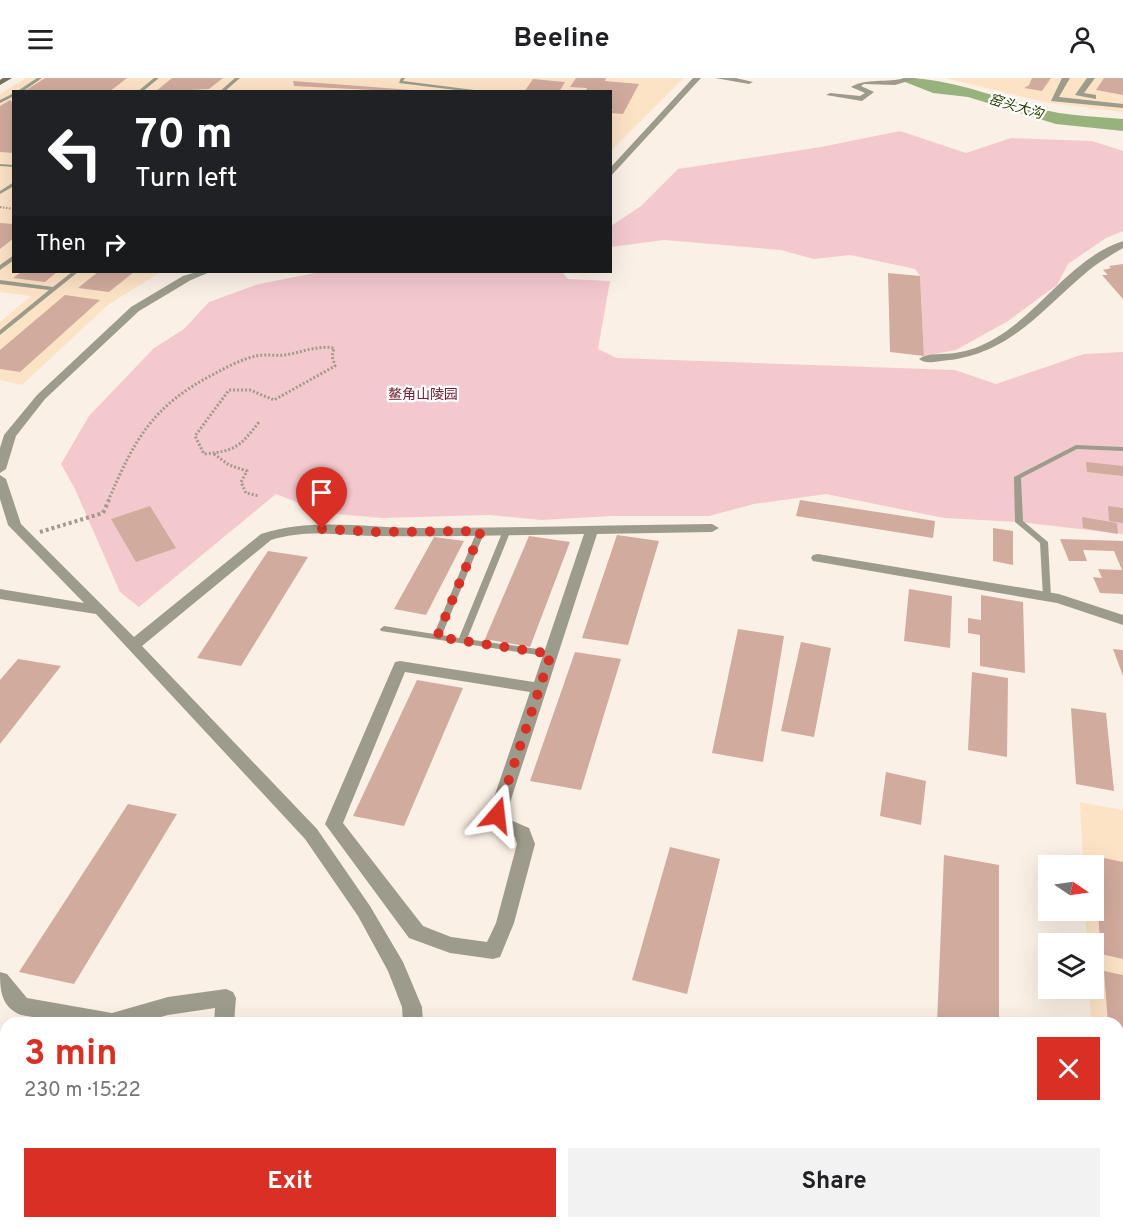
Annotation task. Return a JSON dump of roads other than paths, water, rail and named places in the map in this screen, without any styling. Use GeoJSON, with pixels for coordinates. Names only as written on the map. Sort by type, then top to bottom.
{"type":"FeatureCollection","features":[{"type":"Feature","properties":{"kind":"main road"},"geometry":{"type":"LineString","coordinates":[[0,83],[8,78]]}},
{"type":"Feature","properties":{"kind":"street"},"geometry":{"type":"LineString","coordinates":[[612,172],[697,78]]}},
{"type":"Feature","properties":{"kind":"street"},"geometry":{"type":"LineString","coordinates":[[719,78],[749,82]]}},
{"type":"Feature","properties":{"kind":"street"},"geometry":{"type":"LineString","coordinates":[[830,94],[862,99],[870,92],[855,87],[862,82],[895,83],[914,78]]}},
{"type":"Feature","properties":{"kind":"street"},"geometry":{"type":"LineString","coordinates":[[1066,78],[1054,99],[1123,106]]}},
{"type":"Feature","properties":{"kind":"street"},"geometry":{"type":"LineString","coordinates":[[1091,78],[1079,95],[1123,101]]}},
{"type":"Feature","properties":{"kind":"street"},"geometry":{"type":"LineString","coordinates":[[925,359],[954,359],[986,349],[1014,333],[1086,267],[1123,244]]}},
{"type":"Feature","properties":{"kind":"street"},"geometry":{"type":"LineString","coordinates":[[0,469],[10,435],[41,397],[135,309],[187,278],[202,273]]}},
{"type":"Feature","properties":{"kind":"street"},"geometry":{"type":"LineString","coordinates":[[0,479],[15,525],[100,610],[311,834],[364,911],[396,968],[412,1007],[413,1017]]}},
{"type":"Feature","properties":{"kind":"street"},"geometry":{"type":"LineString","coordinates":[[132,646],[266,537],[279,531],[304,528],[377,532],[712,528]]}},
{"type":"Feature","properties":{"kind":"street"},"geometry":{"type":"LineString","coordinates":[[539,687],[400,666],[334,824],[416,932],[450,945],[493,951],[505,923],[526,844],[523,833],[501,824],[497,815],[592,529]]}},
{"type":"Feature","properties":{"kind":"street"},"geometry":{"type":"LineString","coordinates":[[818,558],[1047,597],[1123,620]]}},
{"type":"Feature","properties":{"kind":"street"},"geometry":{"type":"LineString","coordinates":[[0,594],[100,610]]}},
{"type":"Feature","properties":{"kind":"street"},"geometry":{"type":"LineString","coordinates":[[0,980],[21,1006],[84,1017]]}},
{"type":"Feature","properties":{"kind":"street"},"geometry":{"type":"LineString","coordinates":[[130,1017],[168,1006],[226,998],[224,1017]]}},
{"type":"Feature","properties":{"kind":"lane"},"geometry":{"type":"LineString","coordinates":[[21,90],[40,78]]}},
{"type":"Feature","properties":{"kind":"lane"},"geometry":{"type":"LineString","coordinates":[[142,90],[157,78]]}},
{"type":"Feature","properties":{"kind":"lane"},"geometry":{"type":"LineString","coordinates":[[223,90],[238,78]]}},
{"type":"Feature","properties":{"kind":"lane"},"geometry":{"type":"LineString","coordinates":[[403,78],[400,82],[470,90]]}},
{"type":"Feature","properties":{"kind":"lane"},"geometry":{"type":"LineString","coordinates":[[0,194],[12,185]]}},
{"type":"Feature","properties":{"kind":"lane"},"geometry":{"type":"LineString","coordinates":[[0,268],[12,259]]}},
{"type":"Feature","properties":{"kind":"lane"},"geometry":{"type":"LineString","coordinates":[[0,333],[74,273]]}},
{"type":"Feature","properties":{"kind":"lane"},"geometry":{"type":"LineString","coordinates":[[0,282],[53,289]]}},
{"type":"Feature","properties":{"kind":"lane"},"geometry":{"type":"LineString","coordinates":[[1047,597],[1044,543],[1018,522],[1017,477],[1076,447],[1123,449]]}},
{"type":"Feature","properties":{"kind":"lane"},"geometry":{"type":"LineString","coordinates":[[462,641],[507,530]]}},
{"type":"Feature","properties":{"kind":"lane"},"geometry":{"type":"LineString","coordinates":[[437,637],[481,531]]}},
{"type":"Feature","properties":{"kind":"lane"},"geometry":{"type":"LineString","coordinates":[[384,629],[551,654]]}},
{"type":"Feature","properties":{"kind":"waterway","name":"窑头大沟"},"geometry":{"type":"LineString","coordinates":[[911,78],[939,89],[970,92],[1056,118],[1123,125]]}},
{"type":"Feature","properties":{"kind":"park label","name":"鳌角山陵园"},"geometry":{"type":"Point","coordinates":[423,394]}}]}
